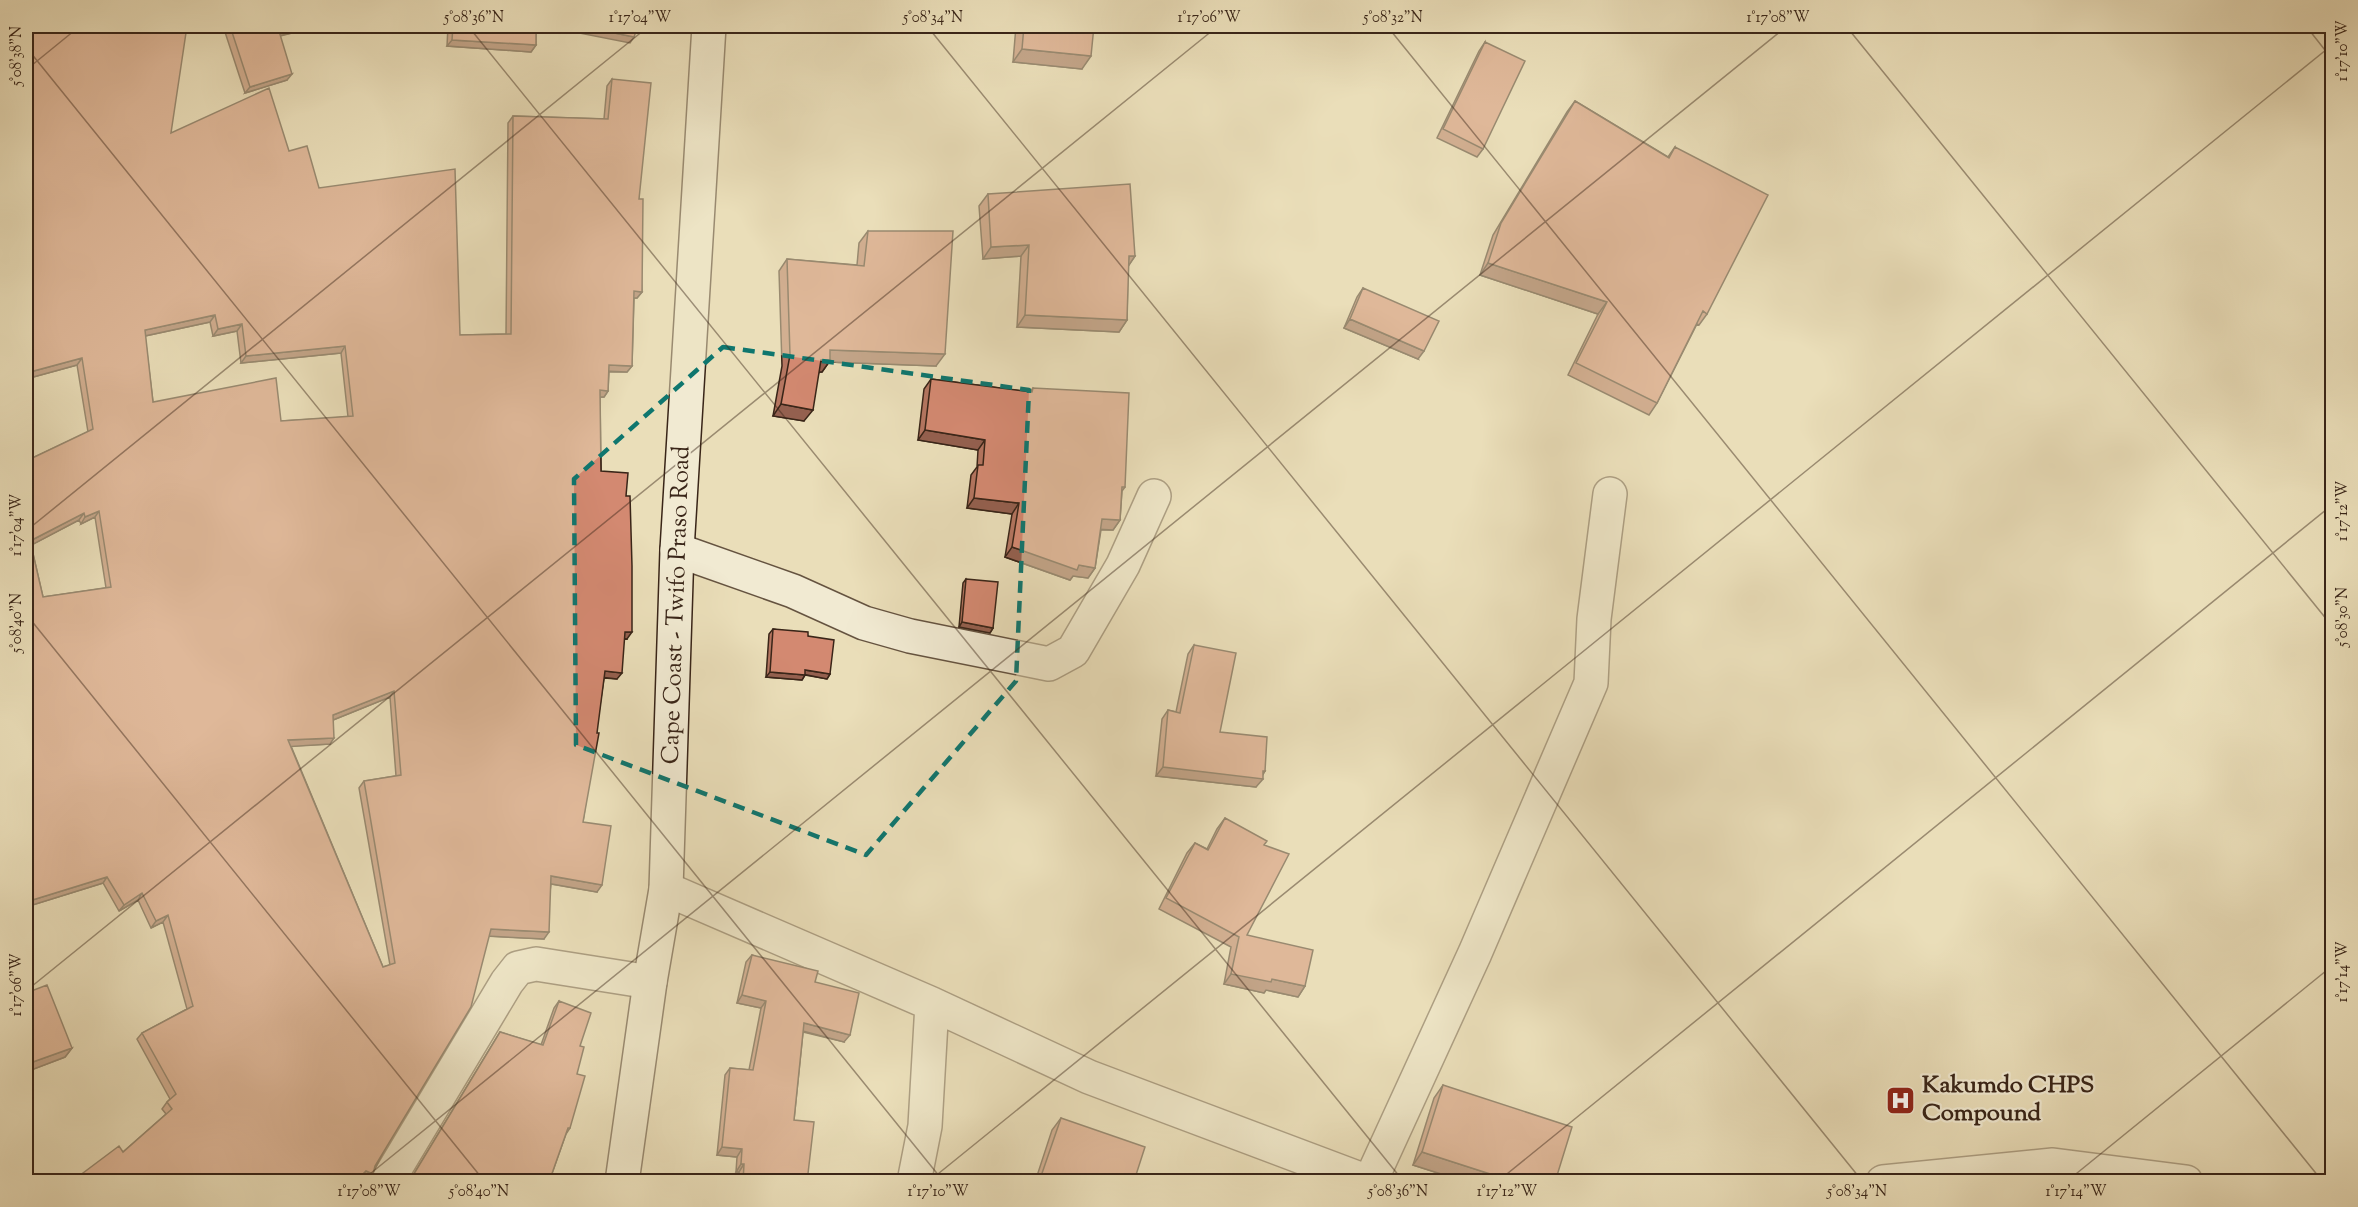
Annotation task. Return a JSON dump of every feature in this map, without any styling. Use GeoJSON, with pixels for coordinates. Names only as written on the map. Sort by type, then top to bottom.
{"type":"FeatureCollection","features":[{"type":"Feature","properties":{"kind":"street","name":"Cape Coast - Twifo Praso Road"},"geometry":{"type":"LineString","coordinates":[[622,1182],[650,982],[666,889],[677,550],[709,26]]}},
{"type":"Feature","properties":{"kind":"street"},"geometry":{"type":"LineString","coordinates":[[666,889],[932,1004],[1089,1077],[1369,1182],[1475,952],[1591,683],[1594,619],[1610,494]]}},
{"type":"Feature","properties":{"kind":"street"},"geometry":{"type":"LineString","coordinates":[[677,550],[793,591],[864,623],[910,636],[1049,664],[1073,651],[1123,565],[1154,495]]}},
{"type":"Feature","properties":{"kind":"street"},"geometry":{"type":"LineString","coordinates":[[387,1182],[507,982],[518,968],[536,964],[650,982]]}},
{"type":"Feature","properties":{"kind":"street"},"geometry":{"type":"LineString","coordinates":[[914,1182],[925,1126],[932,1004]]}},
{"type":"Feature","properties":{"kind":"street"},"geometry":{"type":"LineString","coordinates":[[1883,1182],[2053,1165],[2186,1182]]}},
{"type":"Feature","properties":{"kind":"highlighted area"},"geometry":{"type":"Polygon","coordinates":[[[723,347],[1029,390],[1016,681],[866,855],[576,745],[574,479],[723,347]]]}},
{"type":"Feature","properties":{"kind":"building"},"geometry":{"type":"Polygon","coordinates":[[[26,26],[187,26],[171,133],[269,88],[289,151],[307,146],[319,188],[455,169],[460,335],[511,334],[513,116],[608,119],[612,79],[651,83],[639,199],[643,199],[642,292],[634,291],[632,366],[609,365],[608,391],[600,390],[601,471],[628,473],[626,496],[630,496],[632,566],[632,632],[625,632],[622,673],[605,671],[597,733],[599,733],[583,822],[611,826],[602,885],[551,876],[549,932],[491,929],[471,1007],[375,1166],[373,1174],[366,1171],[355,1182],[71,1182],[119,1146],[123,1152],[172,1109],[167,1102],[176,1094],[142,1033],[193,1006],[168,915],[156,921],[142,893],[124,905],[107,877],[26,902],[26,461],[93,429],[82,358],[30,372],[26,376],[26,252],[32,247],[26,231],[26,26]],[[215,315],[145,330],[153,402],[276,378],[281,421],[353,416],[345,346],[246,356],[242,324],[218,329],[215,315]],[[99,511],[85,517],[84,513],[30,541],[43,597],[111,587],[99,511]],[[394,691],[333,715],[334,738],[288,740],[383,967],[395,963],[364,781],[401,775],[394,691]]]}},
{"type":"Feature","properties":{"kind":"building"},"geometry":{"type":"Polygon","coordinates":[[[230,26],[299,26],[279,31],[292,74],[250,87],[230,26]]]}},
{"type":"Feature","properties":{"kind":"building"},"geometry":{"type":"Polygon","coordinates":[[[453,26],[536,26],[536,45],[452,40],[453,26]]]}},
{"type":"Feature","properties":{"kind":"building"},"geometry":{"type":"Polygon","coordinates":[[[580,26],[638,26],[634,37],[580,26]]]}},
{"type":"Feature","properties":{"kind":"building"},"geometry":{"type":"Polygon","coordinates":[[[1024,26],[1094,26],[1091,56],[1022,49],[1024,26]]]}},
{"type":"Feature","properties":{"kind":"building"},"geometry":{"type":"Polygon","coordinates":[[[1485,42],[1525,61],[1483,149],[1443,129],[1485,42]]]}},
{"type":"Feature","properties":{"kind":"building"},"geometry":{"type":"Polygon","coordinates":[[[1575,101],[1669,158],[1675,147],[1768,195],[1707,314],[1703,311],[1657,403],[1576,363],[1607,302],[1488,263],[1501,223],[1575,101]]]}},
{"type":"Feature","properties":{"kind":"building"},"geometry":{"type":"Polygon","coordinates":[[[1130,184],[1135,256],[1129,256],[1127,320],[1025,315],[1029,245],[991,247],[988,194],[1130,184]]]}},
{"type":"Feature","properties":{"kind":"building"},"geometry":{"type":"Polygon","coordinates":[[[868,231],[953,231],[945,354],[830,350],[830,360],[821,360],[813,410],[781,404],[790,355],[787,259],[864,266],[868,231]]]}},
{"type":"Feature","properties":{"kind":"building"},"geometry":{"type":"Polygon","coordinates":[[[1363,288],[1439,321],[1424,351],[1350,319],[1363,288]]]}},
{"type":"Feature","properties":{"kind":"building"},"geometry":{"type":"Polygon","coordinates":[[[931,379],[1032,392],[1033,388],[1129,393],[1125,487],[1122,487],[1120,520],[1102,519],[1095,568],[1079,565],[1077,570],[1012,547],[1019,503],[974,498],[978,465],[983,465],[985,440],[925,430],[931,379]]]}},
{"type":"Feature","properties":{"kind":"building"},"geometry":{"type":"Polygon","coordinates":[[[966,579],[998,582],[993,628],[962,622],[966,579]]]}},
{"type":"Feature","properties":{"kind":"building"},"geometry":{"type":"Polygon","coordinates":[[[773,629],[808,632],[808,636],[834,640],[830,674],[805,670],[805,675],[770,672],[773,629]]]}},
{"type":"Feature","properties":{"kind":"building"},"geometry":{"type":"Polygon","coordinates":[[[1194,645],[1236,653],[1220,732],[1267,737],[1263,779],[1163,767],[1168,710],[1180,713],[1194,645]]]}},
{"type":"Feature","properties":{"kind":"building"},"geometry":{"type":"Polygon","coordinates":[[[1225,818],[1267,841],[1264,845],[1289,854],[1247,935],[1313,950],[1305,986],[1231,974],[1239,937],[1166,898],[1195,843],[1208,850],[1225,818]]]}},
{"type":"Feature","properties":{"kind":"building"},"geometry":{"type":"Polygon","coordinates":[[[752,955],[818,971],[815,982],[859,993],[850,1035],[804,1023],[794,1120],[814,1122],[807,1182],[743,1182],[742,1149],[722,1147],[730,1068],[753,1070],[766,1001],[742,995],[752,955]]]}},
{"type":"Feature","properties":{"kind":"building"},"geometry":{"type":"Polygon","coordinates":[[[47,985],[72,1048],[30,1063],[26,1051],[26,993],[47,985]]]}},
{"type":"Feature","properties":{"kind":"building"},"geometry":{"type":"Polygon","coordinates":[[[559,1001],[591,1013],[580,1046],[584,1047],[577,1074],[585,1076],[570,1128],[568,1128],[549,1182],[409,1182],[500,1032],[543,1045],[559,1001]]]}},
{"type":"Feature","properties":{"kind":"building"},"geometry":{"type":"Polygon","coordinates":[[[1443,1085],[1572,1127],[1555,1182],[1515,1182],[1422,1152],[1443,1085]]]}},
{"type":"Feature","properties":{"kind":"building"},"geometry":{"type":"Polygon","coordinates":[[[1061,1118],[1145,1147],[1135,1178],[1149,1182],[1039,1182],[1061,1118]]]}},
{"type":"Feature","properties":{"kind":"place","name":"Kakumdo CHPS Compound"},"geometry":{"type":"Point","coordinates":[1901,1100]}}]}
